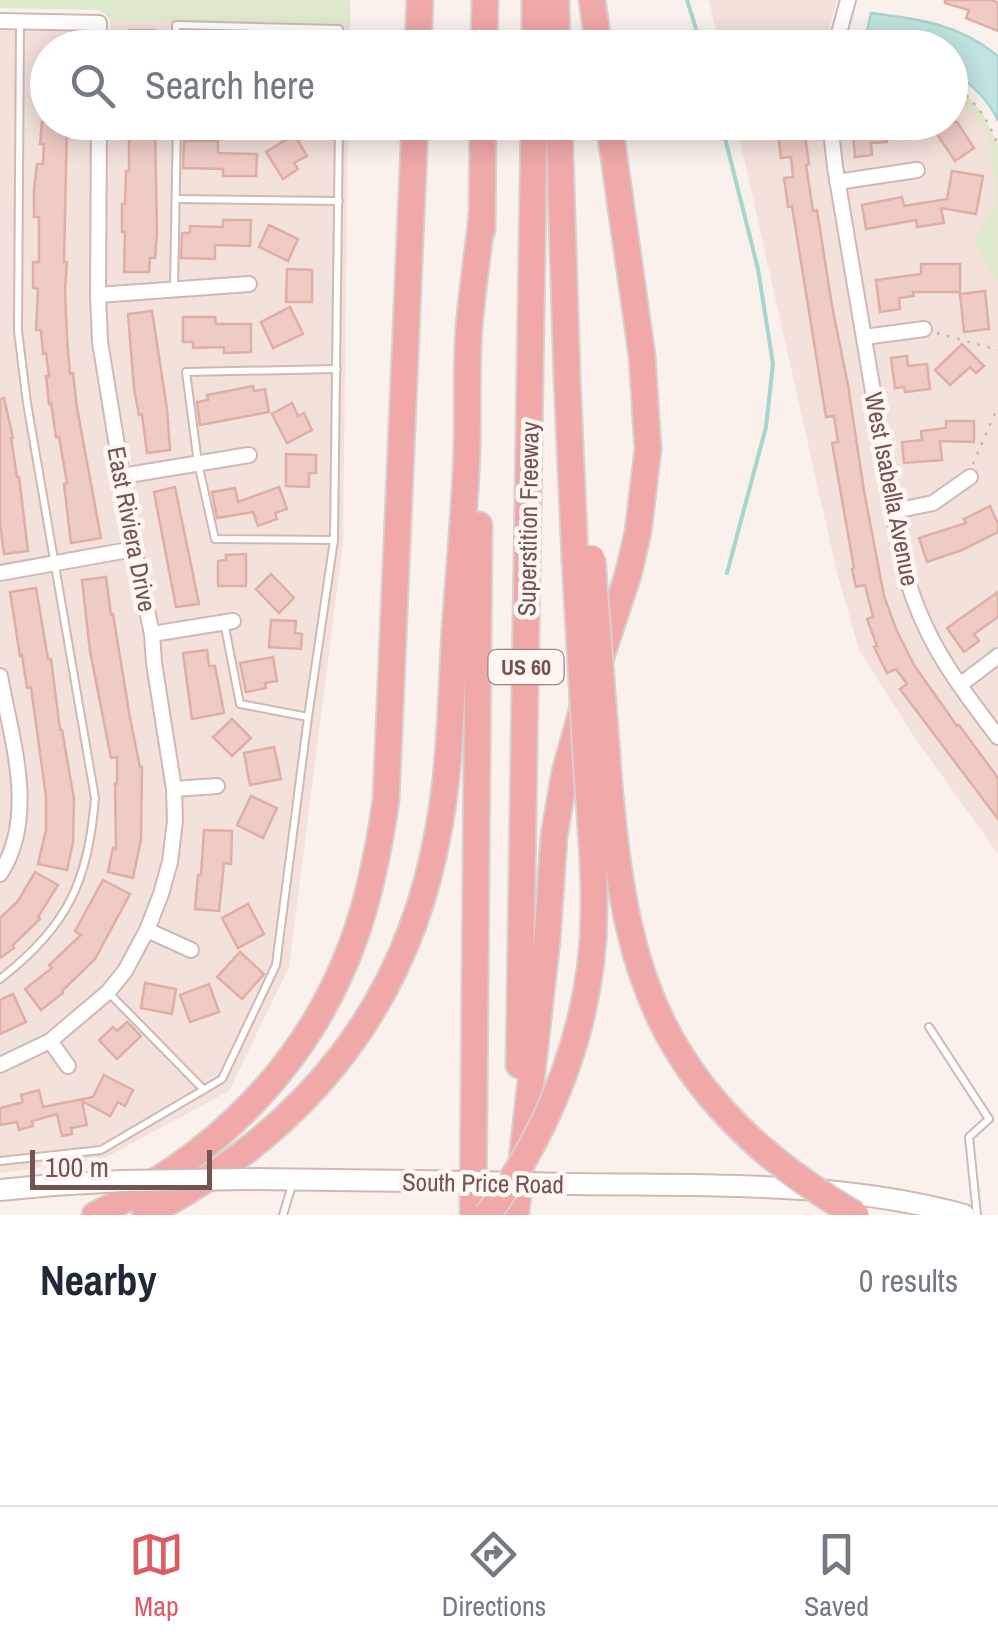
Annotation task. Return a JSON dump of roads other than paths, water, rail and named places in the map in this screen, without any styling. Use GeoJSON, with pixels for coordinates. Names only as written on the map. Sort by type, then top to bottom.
{"type":"FeatureCollection","features":[{"type":"Feature","properties":{"kind":"highway"},"geometry":{"type":"LineString","coordinates":[[419,30],[420,0]]}},
{"type":"Feature","properties":{"kind":"highway"},"geometry":{"type":"LineString","coordinates":[[484,30],[485,0]]}},
{"type":"Feature","properties":{"kind":"highway"},"geometry":{"type":"LineString","coordinates":[[534,30],[535,0]]}},
{"type":"Feature","properties":{"kind":"highway"},"geometry":{"type":"LineString","coordinates":[[556,0],[557,30]]}},
{"type":"Feature","properties":{"kind":"highway"},"geometry":{"type":"LineString","coordinates":[[592,0],[596,30]]}},
{"type":"Feature","properties":{"kind":"highway"},"geometry":{"type":"LineString","coordinates":[[95,1215],[173,1172],[232,1125],[263,1093],[312,1026],[335,985],[367,900],[386,800],[413,140]]}},
{"type":"Feature","properties":{"kind":"highway","name":"Superstition Freeway"},"geometry":{"type":"LineString","coordinates":[[473,1215],[483,140]]}},
{"type":"Feature","properties":{"kind":"highway","name":"Superstition Freeway"},"geometry":{"type":"LineString","coordinates":[[516,1214],[534,140]]}},
{"type":"Feature","properties":{"kind":"highway"},"geometry":{"type":"LineString","coordinates":[[487,1215],[520,1166],[552,1103],[583,1004],[593,942],[584,558],[560,140]]}},
{"type":"Feature","properties":{"kind":"highway"},"geometry":{"type":"LineString","coordinates":[[516,1214],[559,806],[579,718],[628,575],[646,470],[648,428],[642,356],[612,140]]}},
{"type":"Feature","properties":{"kind":"highway"},"geometry":{"type":"LineString","coordinates":[[144,1215],[230,1164],[264,1138],[316,1087],[342,1056],[387,986],[416,918],[432,862],[444,784],[463,529],[469,330],[482,215]]}},
{"type":"Feature","properties":{"kind":"highway"},"geometry":{"type":"LineString","coordinates":[[584,558],[618,874],[649,991],[682,1058],[734,1124],[773,1160],[856,1215]]}},
{"type":"Feature","properties":{"kind":"main road","name":"South Price Road"},"geometry":{"type":"LineString","coordinates":[[0,1190],[136,1180],[245,1179],[802,1189],[888,1198],[964,1215]]}},
{"type":"Feature","properties":{"kind":"street"},"geometry":{"type":"LineString","coordinates":[[840,30],[848,0]]}},
{"type":"Feature","properties":{"kind":"street"},"geometry":{"type":"LineString","coordinates":[[0,22],[99,24],[99,30]]}},
{"type":"Feature","properties":{"kind":"street","name":"East Riviera Drive"},"geometry":{"type":"LineString","coordinates":[[0,1065],[50,1041],[108,992],[125,971],[147,930],[170,862],[176,821],[152,634],[100,342],[99,140]]}},
{"type":"Feature","properties":{"kind":"street","name":"West Isabella Avenue"},"geometry":{"type":"LineString","coordinates":[[832,140],[901,557],[918,615],[931,642],[998,737]]}},
{"type":"Feature","properties":{"kind":"street"},"geometry":{"type":"LineString","coordinates":[[837,182],[917,170]]}},
{"type":"Feature","properties":{"kind":"street"},"geometry":{"type":"LineString","coordinates":[[98,295],[249,284]]}},
{"type":"Feature","properties":{"kind":"street"},"geometry":{"type":"LineString","coordinates":[[864,337],[924,329]]}},
{"type":"Feature","properties":{"kind":"street"},"geometry":{"type":"LineString","coordinates":[[122,476],[248,455]]}},
{"type":"Feature","properties":{"kind":"street"},"geometry":{"type":"LineString","coordinates":[[895,511],[933,503],[970,477]]}},
{"type":"Feature","properties":{"kind":"street"},"geometry":{"type":"LineString","coordinates":[[0,573],[134,549]]}},
{"type":"Feature","properties":{"kind":"street"},"geometry":{"type":"LineString","coordinates":[[152,634],[228,622]]}},
{"type":"Feature","properties":{"kind":"street"},"geometry":{"type":"LineString","coordinates":[[960,686],[998,656]]}},
{"type":"Feature","properties":{"kind":"street"},"geometry":{"type":"LineString","coordinates":[[0,676],[20,806],[17,839],[0,874]]}},
{"type":"Feature","properties":{"kind":"street"},"geometry":{"type":"LineString","coordinates":[[174,789],[218,786]]}},
{"type":"Feature","properties":{"kind":"street"},"geometry":{"type":"LineString","coordinates":[[147,930],[191,950]]}},
{"type":"Feature","properties":{"kind":"street"},"geometry":{"type":"LineString","coordinates":[[50,1041],[68,1066]]}},
{"type":"Feature","properties":{"kind":"lane"},"geometry":{"type":"LineString","coordinates":[[0,978],[46,939],[65,913],[88,855],[95,798],[18,331],[20,22]]}},
{"type":"Feature","properties":{"kind":"lane"},"geometry":{"type":"LineString","coordinates":[[176,30],[176,26],[339,30]]}},
{"type":"Feature","properties":{"kind":"lane"},"geometry":{"type":"LineString","coordinates":[[174,290],[176,140]]}},
{"type":"Feature","properties":{"kind":"lane"},"geometry":{"type":"LineString","coordinates":[[0,1161],[102,1150],[222,1079],[276,964],[334,540],[339,140]]}},
{"type":"Feature","properties":{"kind":"lane"},"geometry":{"type":"LineString","coordinates":[[176,198],[339,201]]}},
{"type":"Feature","properties":{"kind":"lane"},"geometry":{"type":"LineString","coordinates":[[334,540],[215,539],[198,464],[186,372],[337,369]]}},
{"type":"Feature","properties":{"kind":"lane"},"geometry":{"type":"LineString","coordinates":[[228,622],[240,704],[308,717]]}},
{"type":"Feature","properties":{"kind":"lane"},"geometry":{"type":"LineString","coordinates":[[108,992],[204,1090]]}},
{"type":"Feature","properties":{"kind":"lane"},"geometry":{"type":"LineString","coordinates":[[928,1026],[989,1120],[969,1136],[977,1215]]}},
{"type":"Feature","properties":{"kind":"lane"},"geometry":{"type":"LineString","coordinates":[[283,1215],[294,1179]]}},
{"type":"Feature","properties":{"kind":"water"},"geometry":{"type":"Polygon","coordinates":[[[871,13],[953,30],[867,30],[871,13]]]}},
{"type":"Feature","properties":{"kind":"water"},"geometry":{"type":"Polygon","coordinates":[[[968,37],[998,56],[998,121],[968,83],[968,37]]]}},
{"type":"Feature","properties":{"kind":"waterway"},"geometry":{"type":"LineString","coordinates":[[687,0],[696,30]]}},
{"type":"Feature","properties":{"kind":"waterway"},"geometry":{"type":"LineString","coordinates":[[726,140],[758,269],[773,364],[766,427],[727,573]]}}]}
